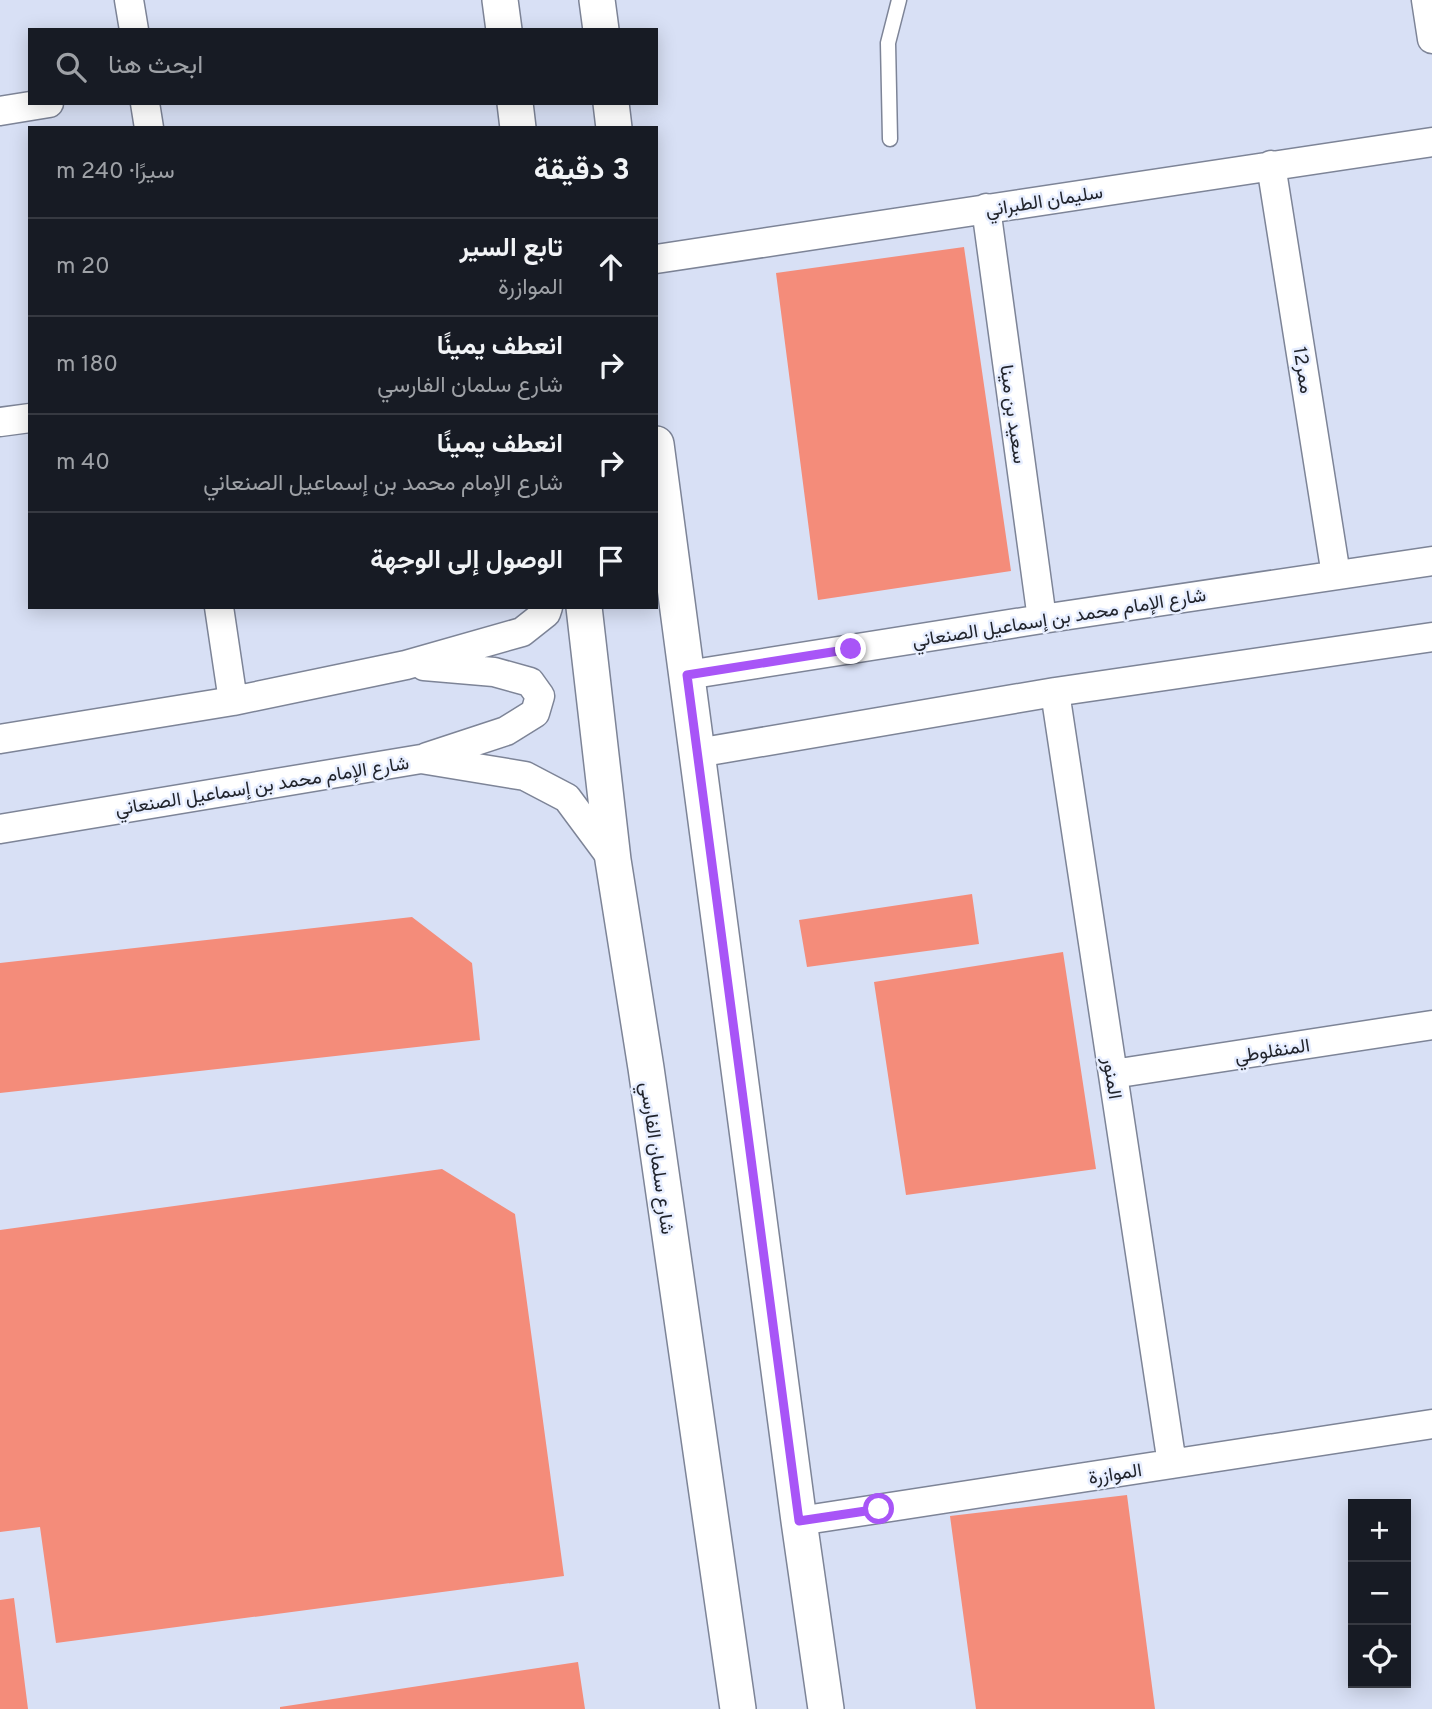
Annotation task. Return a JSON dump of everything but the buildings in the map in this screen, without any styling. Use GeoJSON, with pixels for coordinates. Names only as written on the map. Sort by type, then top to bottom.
{"type":"FeatureCollection","features":[{"type":"Feature","properties":{"kind":"street"},"geometry":{"type":"LineString","coordinates":[[129,0],[134,28]]}},
{"type":"Feature","properties":{"kind":"street"},"geometry":{"type":"LineString","coordinates":[[500,0],[504,28]]}},
{"type":"Feature","properties":{"kind":"street"},"geometry":{"type":"LineString","coordinates":[[597,0],[601,28]]}},
{"type":"Feature","properties":{"kind":"street"},"geometry":{"type":"LineString","coordinates":[[1426,0],[1432,39]]}},
{"type":"Feature","properties":{"kind":"street"},"geometry":{"type":"LineString","coordinates":[[0,111],[37,105]]}},
{"type":"Feature","properties":{"kind":"street"},"geometry":{"type":"LineString","coordinates":[[145,105],[149,126]]}},
{"type":"Feature","properties":{"kind":"street"},"geometry":{"type":"LineString","coordinates":[[515,105],[518,126]]}},
{"type":"Feature","properties":{"kind":"street"},"geometry":{"type":"LineString","coordinates":[[611,105],[614,126]]}},
{"type":"Feature","properties":{"kind":"street","name":"سليمان الطبراني"},"geometry":{"type":"LineString","coordinates":[[658,259],[1432,142]]}},
{"type":"Feature","properties":{"kind":"street","name":"ممر12"},"geometry":{"type":"LineString","coordinates":[[1271,166],[1336,575]]}},
{"type":"Feature","properties":{"kind":"street","name":"سعيد بن مينا"},"geometry":{"type":"LineString","coordinates":[[986,208],[1042,619]]}},
{"type":"Feature","properties":{"kind":"street"},"geometry":{"type":"LineString","coordinates":[[0,422],[28,418]]}},
{"type":"Feature","properties":{"kind":"street"},"geometry":{"type":"LineString","coordinates":[[658,459],[826,1709]]}},
{"type":"Feature","properties":{"kind":"street","name":"شارع الإمام محمد بن إسماعيل الصنعاني"},"geometry":{"type":"LineString","coordinates":[[687,675],[1432,561]]}},
{"type":"Feature","properties":{"kind":"street"},"geometry":{"type":"LineString","coordinates":[[219,609],[233,701]]}},
{"type":"Feature","properties":{"kind":"street"},"geometry":{"type":"LineString","coordinates":[[0,738],[233,701],[406,665],[522,632],[547,609]]}},
{"type":"Feature","properties":{"kind":"street","name":"شارع سلمان الفارسي"},"geometry":{"type":"LineString","coordinates":[[584,609],[612,860],[646,1068],[738,1709]]}},
{"type":"Feature","properties":{"kind":"street"},"geometry":{"type":"LineString","coordinates":[[697,753],[1055,692],[1432,637]]}},
{"type":"Feature","properties":{"kind":"street"},"geometry":{"type":"LineString","coordinates":[[406,665],[494,673],[530,682],[540,696],[535,713],[506,731],[421,759]]}},
{"type":"Feature","properties":{"kind":"street","name":"المنور"},"geometry":{"type":"LineString","coordinates":[[1055,692],[1172,1464]]}},
{"type":"Feature","properties":{"kind":"street","name":"شارع الإمام محمد بن إسماعيل الصنعاني"},"geometry":{"type":"LineString","coordinates":[[0,829],[421,759],[525,776],[546,787],[567,799],[612,860]]}},
{"type":"Feature","properties":{"kind":"street","name":"المنفلوطي"},"geometry":{"type":"LineString","coordinates":[[1113,1074],[1432,1025]]}},
{"type":"Feature","properties":{"kind":"street","name":"الموازرة"},"geometry":{"type":"LineString","coordinates":[[799,1521],[1432,1424]]}},
{"type":"Feature","properties":{"kind":"lane"},"geometry":{"type":"LineString","coordinates":[[890,139],[888,43],[899,0]]}},
{"type":"Feature","properties":{"kind":"route"},"geometry":{"type":"LineString","coordinates":[[851,649],[687,675],[799,1521],[879,1509]]}}]}
